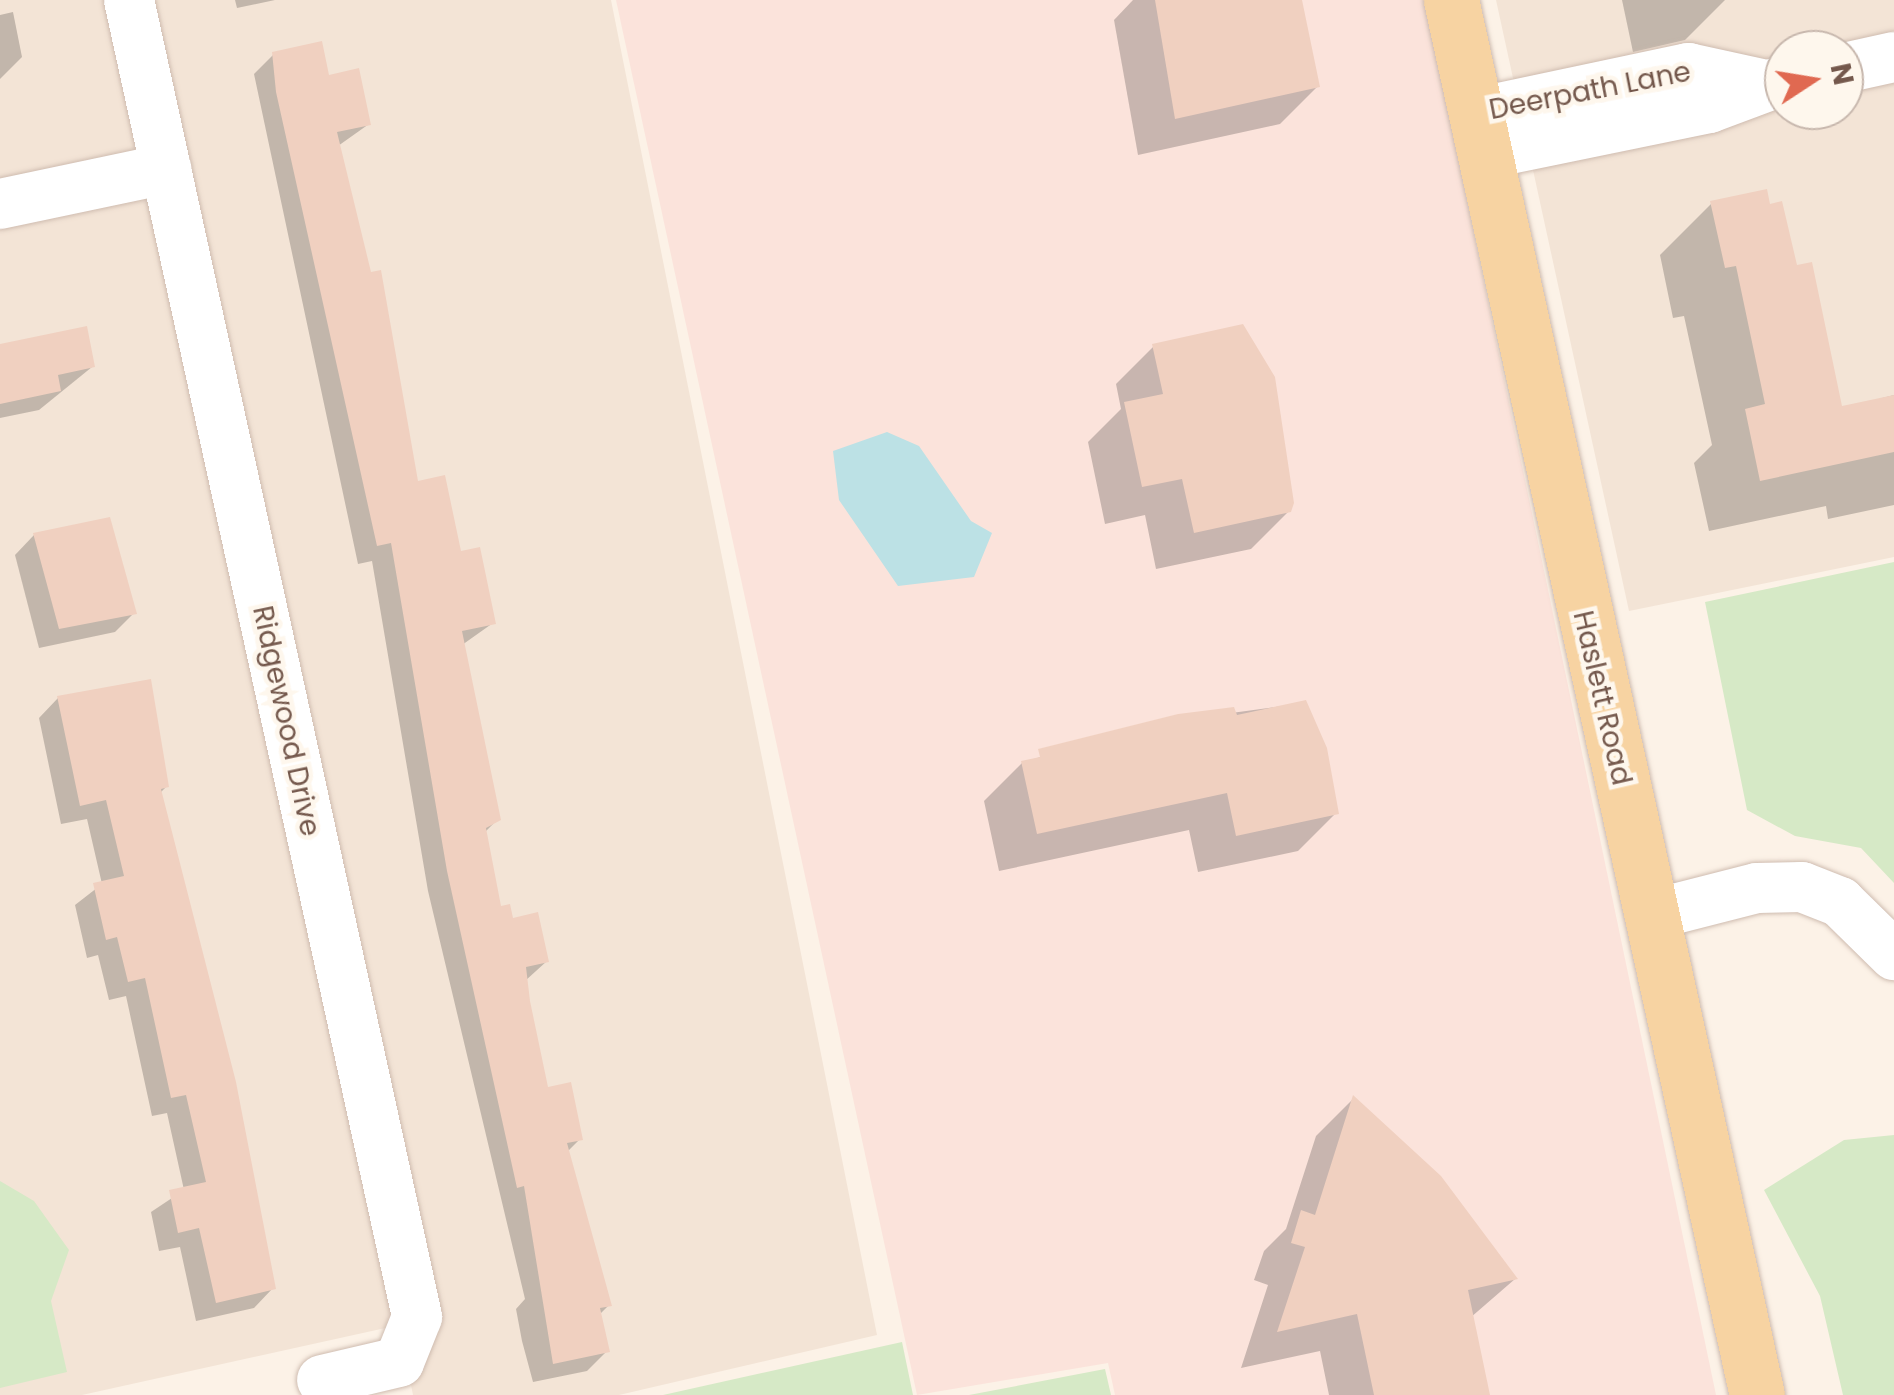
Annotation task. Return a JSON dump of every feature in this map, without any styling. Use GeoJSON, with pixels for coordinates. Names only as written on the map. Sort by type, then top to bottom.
{"type":"FeatureCollection","features":[{"type":"Feature","properties":{"kind":"main road","name":"Haslett Road"},"geometry":{"type":"LineString","coordinates":[[1452,0],[1757,1395]]}},
{"type":"Feature","properties":{"kind":"street","name":"Ridgewood Drive"},"geometry":{"type":"LineString","coordinates":[[129,0],[417,1318],[399,1362],[322,1380]]}},
{"type":"Feature","properties":{"kind":"street"},"geometry":{"type":"LineString","coordinates":[[1864,64],[1894,58]]}},
{"type":"Feature","properties":{"kind":"street","name":"Deerpath Lane"},"geometry":{"type":"LineString","coordinates":[[1480,134],[1688,68],[1764,81]]}},
{"type":"Feature","properties":{"kind":"street"},"geometry":{"type":"LineString","coordinates":[[0,204],[166,169]]}},
{"type":"Feature","properties":{"kind":"street"},"geometry":{"type":"LineString","coordinates":[[1651,915],[1757,888],[1802,887],[1840,902],[1894,955]]}},
{"type":"Feature","properties":{"kind":"shaded area"},"geometry":{"type":"Polygon","coordinates":[[[0,0],[611,0],[877,1335],[619,1395],[413,1395],[399,1325],[82,1395],[0,1395],[0,0]]]}},
{"type":"Feature","properties":{"kind":"shaded area"},"geometry":{"type":"Polygon","coordinates":[[[616,0],[1425,0],[1716,1395],[1115,1395],[1108,1363],[917,1395],[616,0]]]}},
{"type":"Feature","properties":{"kind":"shaded area"},"geometry":{"type":"Polygon","coordinates":[[[1496,0],[1894,0],[1894,557],[1629,611],[1496,0]]]}},
{"type":"Feature","properties":{"kind":"green space"},"geometry":{"type":"Polygon","coordinates":[[[1894,562],[1894,883],[1861,848],[1795,836],[1747,810],[1705,602],[1894,562]]]}},
{"type":"Feature","properties":{"kind":"green space"},"geometry":{"type":"Polygon","coordinates":[[[1894,1135],[1894,1395],[1843,1395],[1820,1296],[1764,1190],[1844,1140],[1894,1135]]]}},
{"type":"Feature","properties":{"kind":"green space"},"geometry":{"type":"Polygon","coordinates":[[[0,1181],[34,1201],[69,1250],[51,1301],[67,1372],[0,1388],[0,1181]]]}},
{"type":"Feature","properties":{"kind":"green space"},"geometry":{"type":"Polygon","coordinates":[[[902,1342],[913,1395],[663,1395],[902,1342]]]}},
{"type":"Feature","properties":{"kind":"green space"},"geometry":{"type":"Polygon","coordinates":[[[1105,1369],[1111,1395],[969,1395],[1105,1369]]]}},
{"type":"Feature","properties":{"kind":"water"},"geometry":{"type":"Polygon","coordinates":[[[887,432],[919,446],[971,521],[992,533],[974,577],[898,586],[839,500],[833,451],[887,432]]]}},
{"type":"Feature","properties":{"kind":"building"},"geometry":{"type":"Polygon","coordinates":[[[1155,0],[1302,0],[1320,87],[1175,119],[1155,0]]]}},
{"type":"Feature","properties":{"kind":"building"},"geometry":{"type":"Polygon","coordinates":[[[322,41],[329,75],[359,68],[371,125],[337,132],[371,272],[381,270],[418,481],[445,475],[461,551],[480,547],[496,624],[462,631],[501,820],[486,828],[501,906],[510,904],[513,918],[538,912],[549,962],[526,967],[530,1001],[548,1087],[571,1082],[583,1140],[567,1143],[612,1306],[600,1308],[610,1352],[553,1364],[524,1186],[517,1188],[447,871],[391,543],[377,546],[276,92],[272,52],[322,41]]]}},
{"type":"Feature","properties":{"kind":"building"},"geometry":{"type":"Polygon","coordinates":[[[1767,189],[1770,204],[1782,201],[1797,265],[1812,262],[1842,406],[1894,395],[1894,452],[1760,481],[1745,409],[1765,404],[1736,266],[1725,268],[1710,201],[1767,189]]]}},
{"type":"Feature","properties":{"kind":"building"},"geometry":{"type":"Polygon","coordinates":[[[1243,324],[1275,377],[1294,503],[1291,512],[1194,533],[1182,479],[1142,487],[1124,402],[1163,394],[1152,344],[1243,324]]]}},
{"type":"Feature","properties":{"kind":"building"},"geometry":{"type":"Polygon","coordinates":[[[87,326],[95,367],[58,375],[61,391],[0,404],[0,344],[87,326]]]}},
{"type":"Feature","properties":{"kind":"building"},"geometry":{"type":"Polygon","coordinates":[[[110,517],[137,614],[59,629],[33,533],[110,517]]]}},
{"type":"Feature","properties":{"kind":"building"},"geometry":{"type":"Polygon","coordinates":[[[151,679],[169,787],[161,789],[236,1082],[276,1289],[216,1303],[199,1228],[178,1233],[169,1190],[206,1182],[186,1095],[171,1098],[145,978],[128,982],[117,937],[106,940],[93,883],[124,876],[106,800],[80,806],[57,696],[151,679]]]}},
{"type":"Feature","properties":{"kind":"building"},"geometry":{"type":"Polygon","coordinates":[[[1306,700],[1327,748],[1339,814],[1236,836],[1227,793],[1037,834],[1021,761],[1040,757],[1038,749],[1178,714],[1234,707],[1237,715],[1306,700]]]}},
{"type":"Feature","properties":{"kind":"building"},"geometry":{"type":"Polygon","coordinates":[[[1353,1095],[1441,1176],[1518,1279],[1468,1290],[1490,1395],[1374,1395],[1357,1314],[1277,1332],[1305,1247],[1291,1243],[1301,1210],[1315,1215],[1353,1095]]]}}]}
